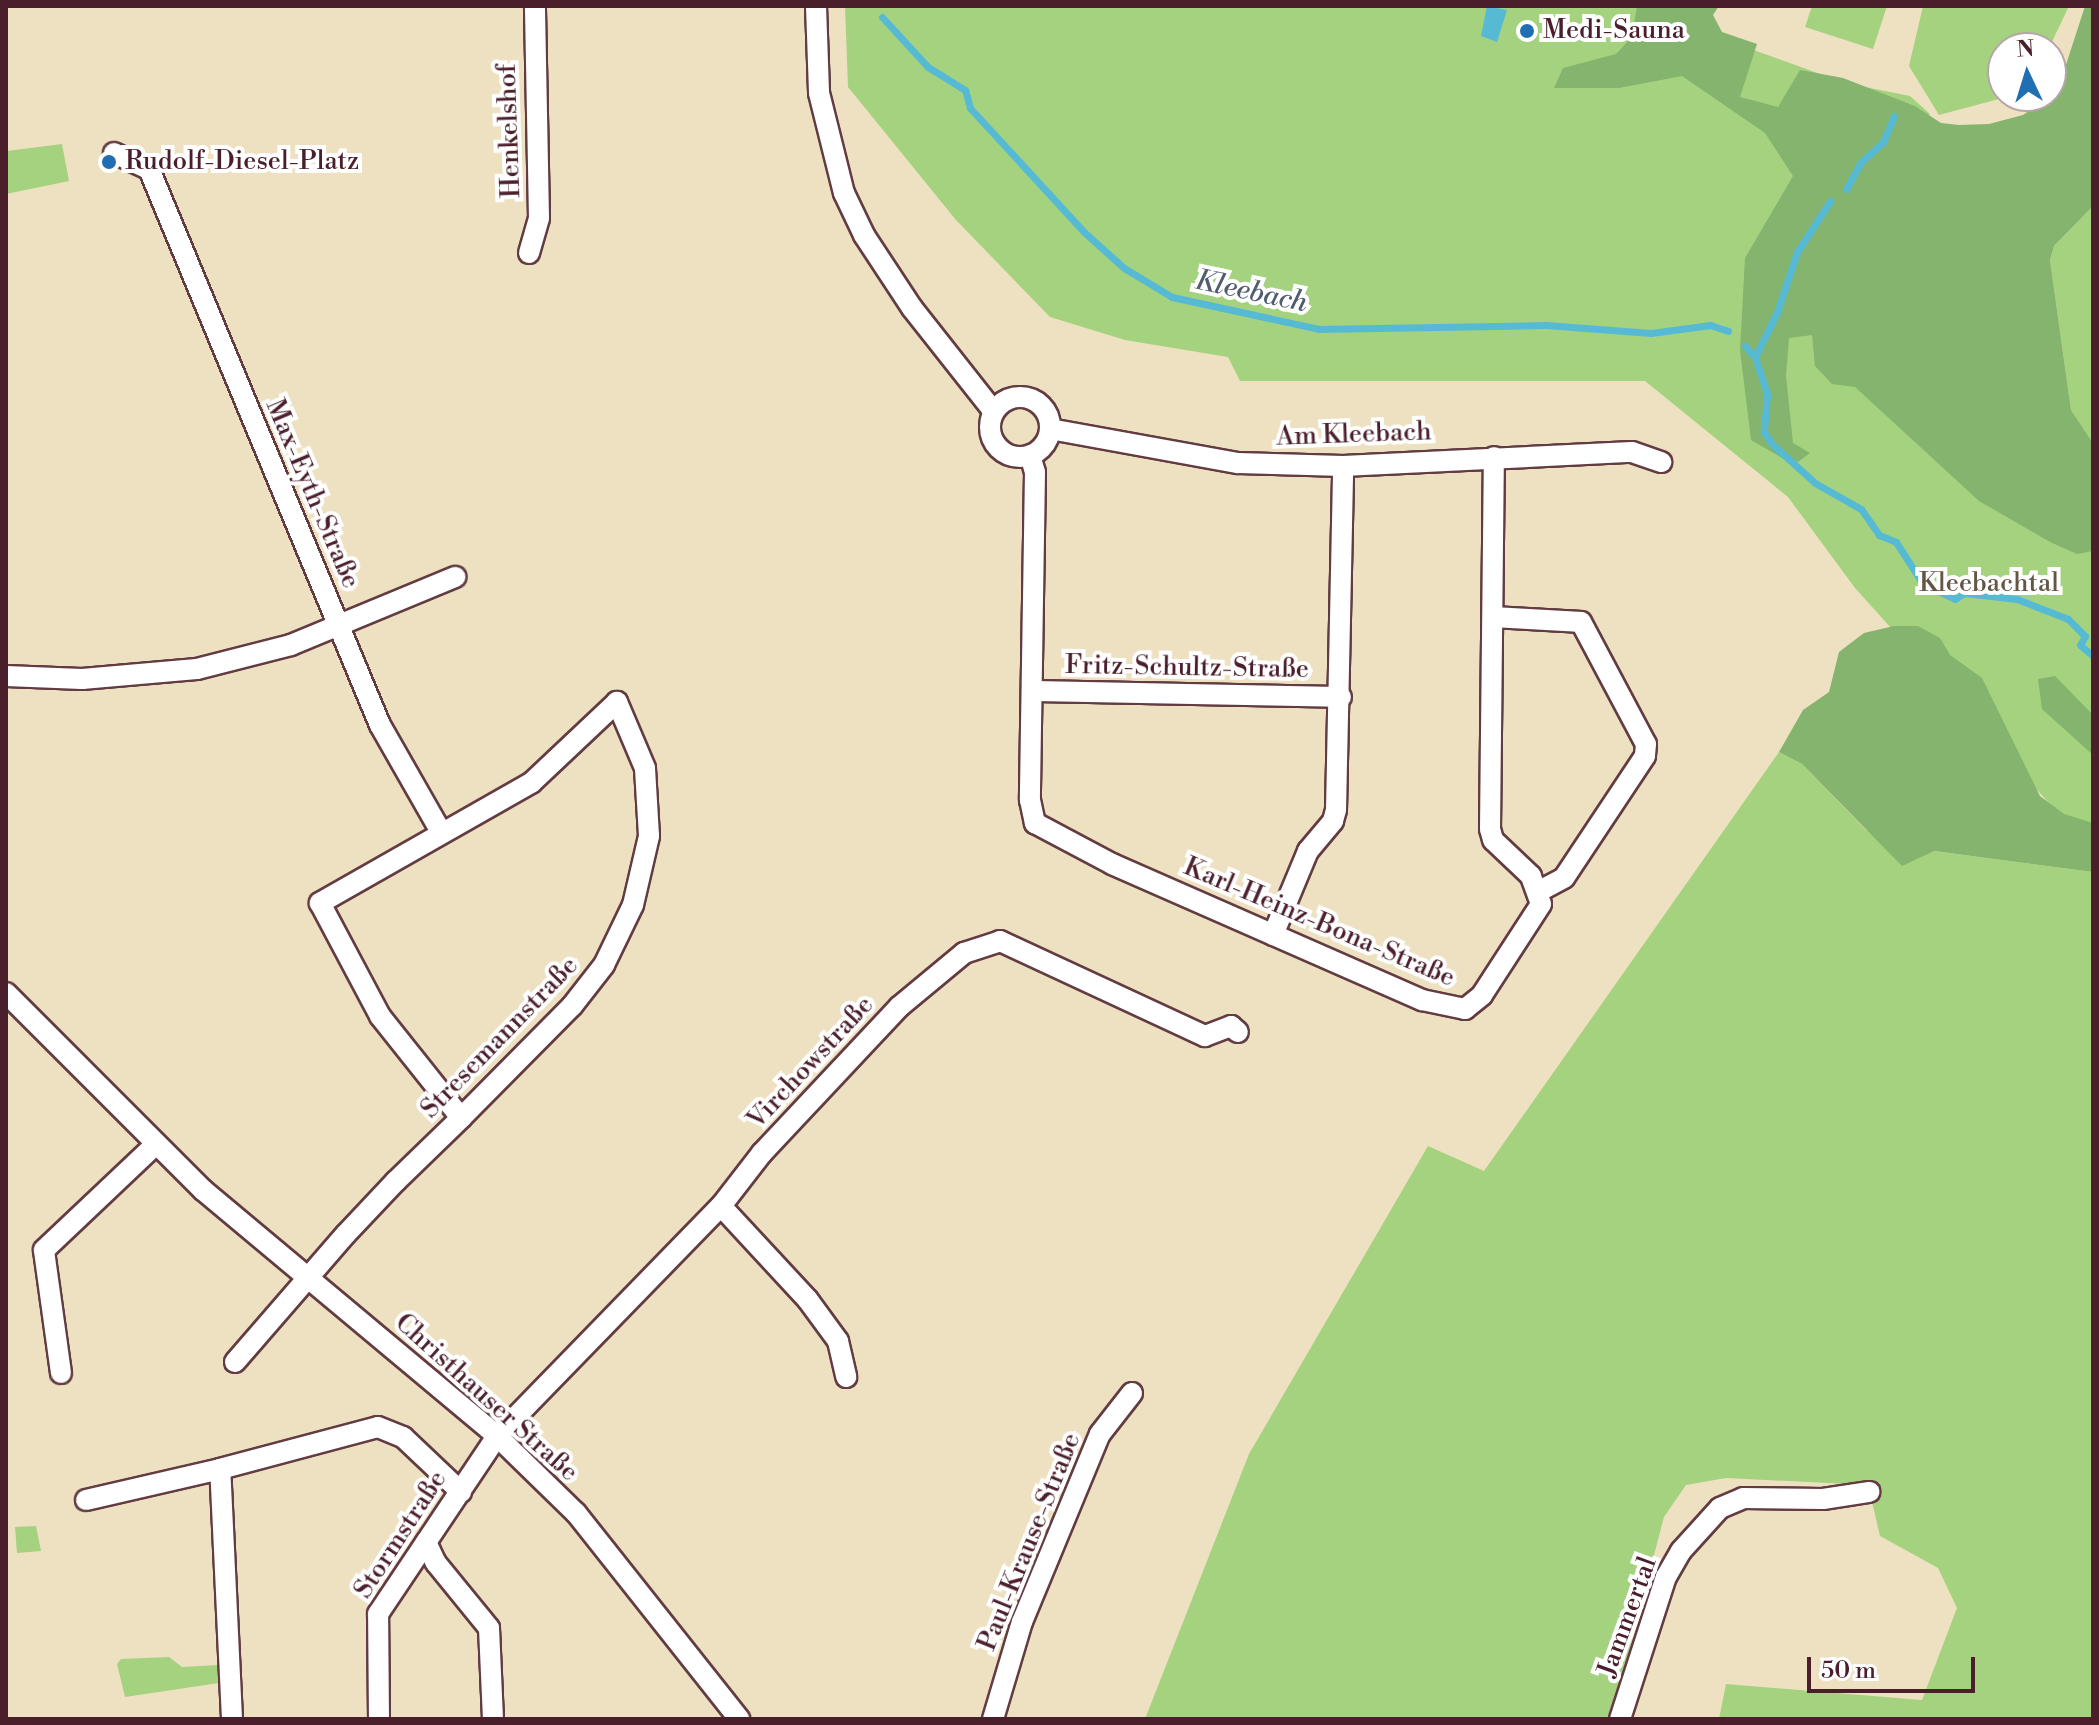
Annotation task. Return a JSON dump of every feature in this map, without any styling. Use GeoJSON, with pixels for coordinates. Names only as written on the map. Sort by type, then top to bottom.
{"type":"FeatureCollection","features":[{"type":"Feature","properties":{"kind":"street","name":"Henkelshof"},"geometry":{"type":"LineString","coordinates":[[529,253],[539,218],[535,6]]}},
{"type":"Feature","properties":{"kind":"street"},"geometry":{"type":"LineString","coordinates":[[816,6],[819,93],[844,193],[878,258],[994,412]]}},
{"type":"Feature","properties":{"kind":"street","name":"Max-Eyth-Straße"},"geometry":{"type":"LineString","coordinates":[[114,153],[149,169],[380,725],[441,832]]}},
{"type":"Feature","properties":{"kind":"street"},"geometry":{"type":"LineString","coordinates":[[1012,398],[1034,401],[1049,418],[1050,429],[1044,445],[1030,455],[1001,450],[990,433],[994,412],[1012,398]]}},
{"type":"Feature","properties":{"kind":"street","name":"Am Kleebach"},"geometry":{"type":"LineString","coordinates":[[1050,429],[1238,463],[1343,466],[1632,452],[1661,462]]}},
{"type":"Feature","properties":{"kind":"street","name":"Karl-Heinz-Bona-Straße"},"geometry":{"type":"LineString","coordinates":[[1030,455],[1035,472],[1030,800],[1035,823],[1112,864],[1422,1000],[1465,1009],[1482,995],[1538,915],[1540,891]]}},
{"type":"Feature","properties":{"kind":"street"},"geometry":{"type":"LineString","coordinates":[[1494,457],[1490,829],[1493,840],[1540,891],[1564,878],[1645,756],[1646,744],[1581,622],[1494,617]]}},
{"type":"Feature","properties":{"kind":"street","name":"Fritz-Schultz-Straße"},"geometry":{"type":"LineString","coordinates":[[1273,935],[1308,851],[1333,821],[1341,697],[1343,466]]}},
{"type":"Feature","properties":{"kind":"street"},"geometry":{"type":"LineString","coordinates":[[6,676],[82,679],[197,669],[291,645],[455,577]]}},
{"type":"Feature","properties":{"kind":"street","name":"Fritz-Schultz-Straße"},"geometry":{"type":"LineString","coordinates":[[1032,691],[1341,697]]}},
{"type":"Feature","properties":{"kind":"street","name":"Stresemannstraße"},"geometry":{"type":"LineString","coordinates":[[306,1276],[572,1006],[604,965],[633,905],[644,872],[649,803],[645,768],[617,702],[531,783],[441,832]]}},
{"type":"Feature","properties":{"kind":"street"},"geometry":{"type":"LineString","coordinates":[[441,832],[320,903],[380,1016],[461,1118]]}},
{"type":"Feature","properties":{"kind":"street","name":"Virchowstraße"},"geometry":{"type":"LineString","coordinates":[[497,1436],[721,1206],[762,1153],[899,1007],[964,953],[985,943],[1011,944],[1205,1036],[1231,1026],[1238,1032]]}},
{"type":"Feature","properties":{"kind":"street","name":"Christhauser Straße"},"geometry":{"type":"LineString","coordinates":[[6,994],[156,1144],[306,1276],[497,1436],[576,1513],[739,1719]]}},
{"type":"Feature","properties":{"kind":"street"},"geometry":{"type":"LineString","coordinates":[[61,1373],[44,1250],[156,1144]]}},
{"type":"Feature","properties":{"kind":"street"},"geometry":{"type":"LineString","coordinates":[[721,1206],[838,1341],[846,1377]]}},
{"type":"Feature","properties":{"kind":"street"},"geometry":{"type":"LineString","coordinates":[[235,1362],[306,1276]]}},
{"type":"Feature","properties":{"kind":"street","name":"Paul-Krause-Straße"},"geometry":{"type":"LineString","coordinates":[[993,1719],[1022,1622],[1094,1449],[1132,1393]]}},
{"type":"Feature","properties":{"kind":"street"},"geometry":{"type":"LineString","coordinates":[[86,1500],[220,1469],[378,1427],[403,1437],[461,1492]]}},
{"type":"Feature","properties":{"kind":"street","name":"Stormstraße"},"geometry":{"type":"LineString","coordinates":[[379,1719],[376,1619],[497,1436]]}},
{"type":"Feature","properties":{"kind":"street"},"geometry":{"type":"LineString","coordinates":[[220,1469],[232,1719]]}},
{"type":"Feature","properties":{"kind":"street","name":"Jammertal"},"geometry":{"type":"LineString","coordinates":[[1620,1719],[1666,1577],[1681,1551],[1720,1508],[1743,1498],[1823,1499],[1869,1492]]}},
{"type":"Feature","properties":{"kind":"street"},"geometry":{"type":"LineString","coordinates":[[426,1542],[436,1563],[489,1628],[493,1719]]}},
{"type":"Feature","properties":{"kind":"green space","name":"Kleebachtal"},"geometry":{"type":"Polygon","coordinates":[[[845,6],[1686,6],[1673,21],[1845,83],[1910,96],[1930,114],[1910,136],[2093,529],[2093,862],[2086,844],[1855,588],[1788,497],[1645,381],[1240,381],[1228,357],[1125,340],[1050,317],[956,220],[848,87],[845,6]]]}},
{"type":"Feature","properties":{"kind":"green space"},"geometry":{"type":"Polygon","coordinates":[[[1637,6],[1719,6],[1713,15],[1722,32],[1757,44],[1740,97],[1778,107],[1800,70],[1843,78],[1915,106],[1941,123],[1989,124],[2027,112],[2067,112],[2067,62],[2085,6],[2093,6],[2093,206],[2054,246],[2050,260],[2071,410],[2093,443],[2093,551],[2077,554],[1979,501],[1855,387],[1832,384],[1815,366],[1812,335],[1789,338],[1786,376],[1793,443],[1810,453],[1794,465],[1751,440],[1740,350],[1745,258],[1793,176],[1765,133],[1682,76],[1619,88],[1554,88],[1563,68],[1616,54],[1632,37],[1637,6]]]}},
{"type":"Feature","properties":{"kind":"green space"},"geometry":{"type":"Polygon","coordinates":[[[1812,6],[1887,6],[1873,49],[1805,27],[1812,6]]]}},
{"type":"Feature","properties":{"kind":"green space"},"geometry":{"type":"Polygon","coordinates":[[[1923,6],[2069,6],[2057,32],[1987,32],[1987,102],[1939,115],[1909,66],[1923,6]]]}},
{"type":"Feature","properties":{"kind":"green space"},"geometry":{"type":"Polygon","coordinates":[[[62,144],[69,181],[6,194],[7,151],[62,144]]]}},
{"type":"Feature","properties":{"kind":"green space"},"geometry":{"type":"Polygon","coordinates":[[[2093,206],[2093,443],[2071,410],[2050,260],[2054,246],[2093,206]]]}},
{"type":"Feature","properties":{"kind":"green space"},"geometry":{"type":"Polygon","coordinates":[[[1894,626],[1918,626],[1940,638],[1950,655],[1982,678],[2040,796],[2064,814],[2093,823],[2093,872],[1934,851],[1902,866],[1802,764],[1779,752],[1803,710],[1829,692],[1839,652],[1864,633],[1894,626]]]}},
{"type":"Feature","properties":{"kind":"green space"},"geometry":{"type":"Polygon","coordinates":[[[2055,676],[2093,715],[2093,755],[2042,709],[2038,679],[2055,676]]]}},
{"type":"Feature","properties":{"kind":"green space"},"geometry":{"type":"Polygon","coordinates":[[[1779,752],[1802,764],[1866,830],[1933,851],[2093,872],[2093,1719],[1719,1719],[1726,1684],[1922,1700],[1957,1608],[1938,1568],[1880,1536],[1868,1485],[1726,1478],[1686,1485],[1664,1517],[1611,1719],[1145,1719],[1249,1454],[1428,1146],[1484,1171],[1779,752]]]}},
{"type":"Feature","properties":{"kind":"green space"},"geometry":{"type":"Polygon","coordinates":[[[36,1526],[41,1551],[17,1553],[15,1527],[36,1526]]]}},
{"type":"Feature","properties":{"kind":"green space"},"geometry":{"type":"Polygon","coordinates":[[[169,1657],[182,1667],[218,1665],[219,1683],[125,1697],[117,1664],[121,1659],[169,1657]]]}},
{"type":"Feature","properties":{"kind":"water"},"geometry":{"type":"Polygon","coordinates":[[[1487,6],[1507,10],[1497,42],[1481,36],[1487,6]]]}},
{"type":"Feature","properties":{"kind":"waterway","name":"Kleebach"},"geometry":{"type":"LineString","coordinates":[[882,17],[928,67],[965,90],[970,108],[1084,232],[1124,268],[1172,297],[1319,329],[1546,325],[1651,333],[1710,325],[1728,331]]}},
{"type":"Feature","properties":{"kind":"waterway"},"geometry":{"type":"LineString","coordinates":[[1846,189],[1861,162],[1883,142],[1894,116]]}},
{"type":"Feature","properties":{"kind":"waterway"},"geometry":{"type":"LineString","coordinates":[[1755,357],[1777,312],[1797,252],[1830,201]]}},
{"type":"Feature","properties":{"kind":"waterway","name":"Kleebach"},"geometry":{"type":"LineString","coordinates":[[1745,346],[1755,357],[1767,395],[1764,432],[1772,444],[1815,483],[1861,509],[1879,535],[1896,542],[1923,584],[1955,599],[1964,593],[2017,599],[2068,619],[2085,636],[2080,645],[2093,656]]}},
{"type":"Feature","properties":{"kind":"place","name":"Medi-Sauna"},"geometry":{"type":"Point","coordinates":[1527,31]}},
{"type":"Feature","properties":{"kind":"place","name":"Rudolf-Diesel-Platz"},"geometry":{"type":"Point","coordinates":[109,162]}}]}
